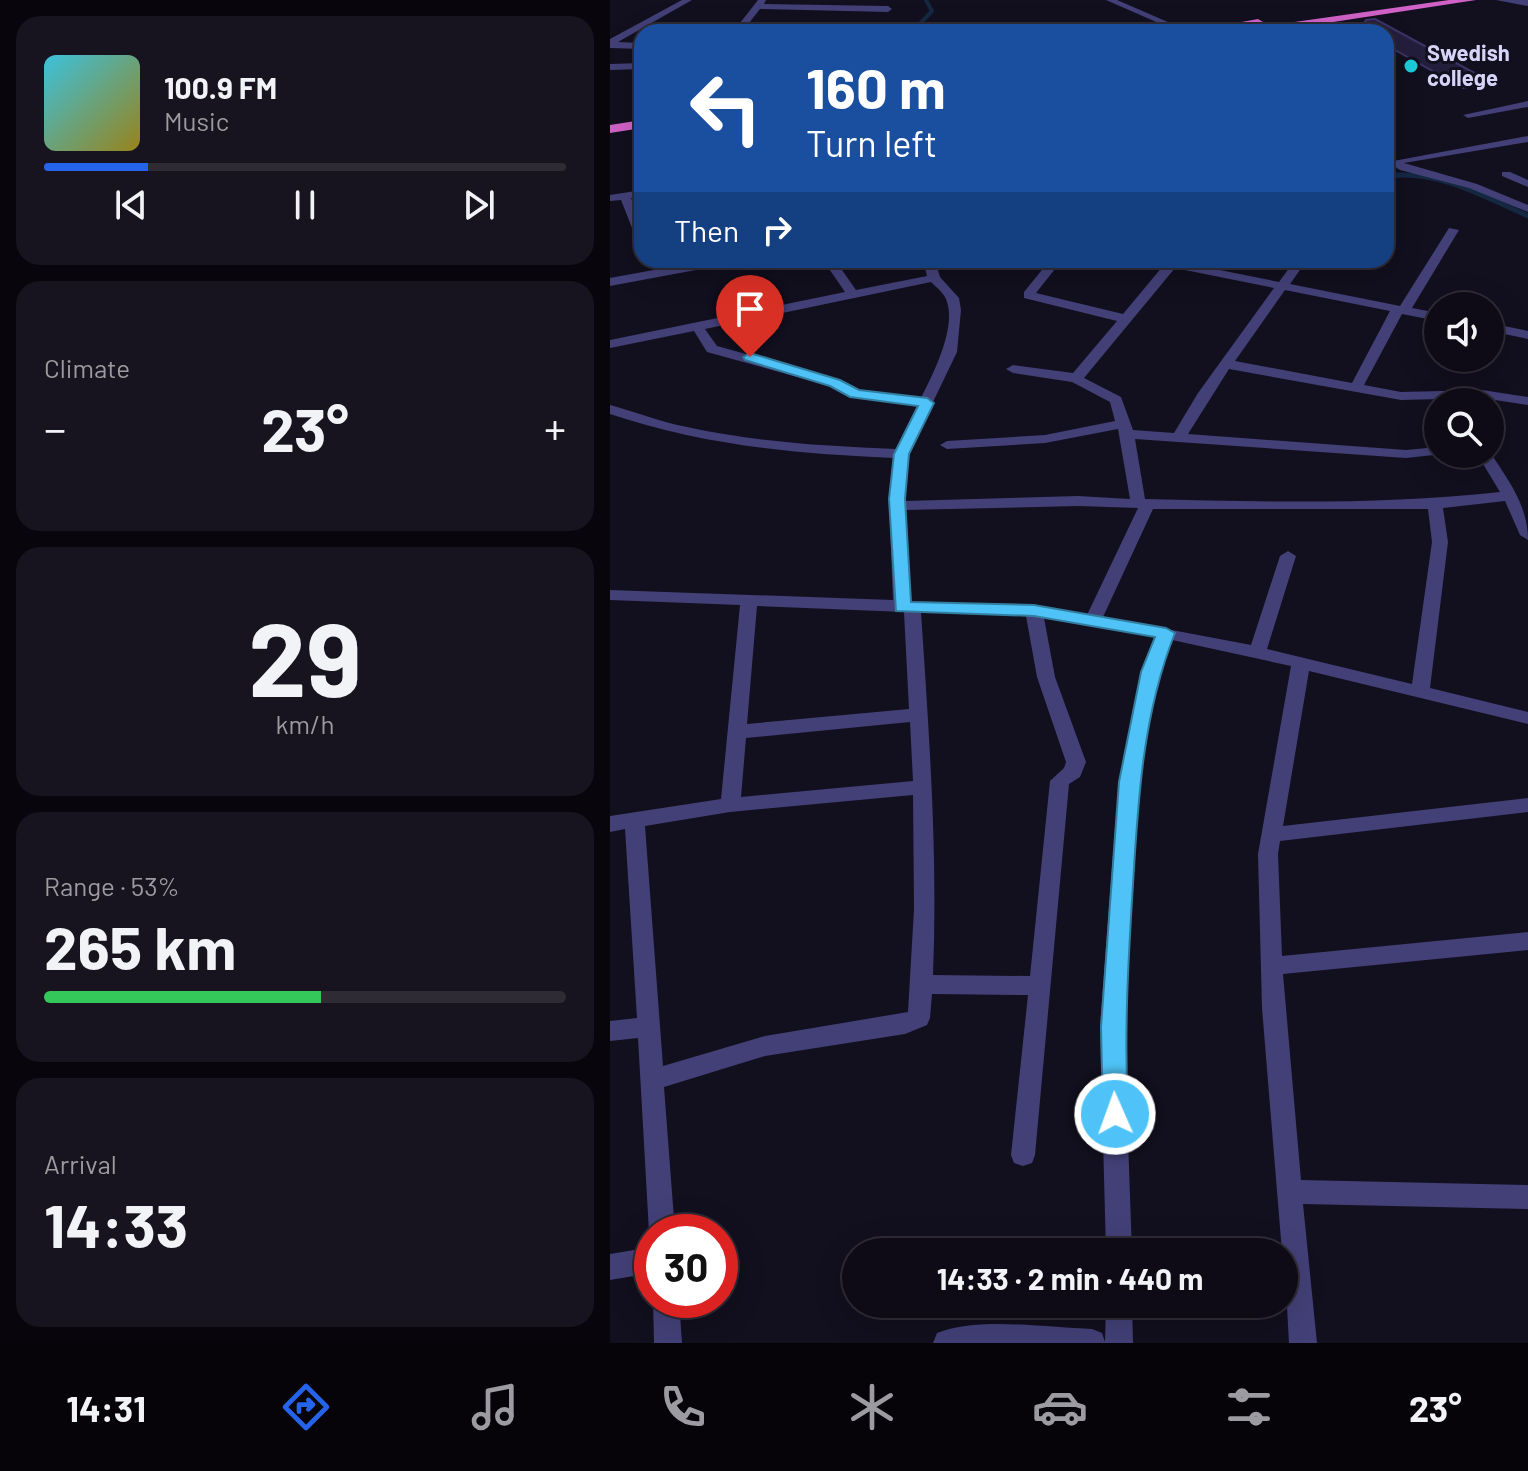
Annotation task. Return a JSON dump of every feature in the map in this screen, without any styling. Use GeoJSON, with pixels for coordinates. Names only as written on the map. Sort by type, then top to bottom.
{"type":"FeatureCollection","features":[{"type":"Feature","properties":{"kind":"highway"},"geometry":{"type":"LineString","coordinates":[[1240,24],[1401,0]]}},
{"type":"Feature","properties":{"kind":"highway"},"geometry":{"type":"LineString","coordinates":[[1296,24],[1471,0]]}},
{"type":"Feature","properties":{"kind":"highway"},"geometry":{"type":"LineString","coordinates":[[1341,8],[1354,15]]}},
{"type":"Feature","properties":{"kind":"highway"},"geometry":{"type":"LineString","coordinates":[[610,119],[634,116]]}},
{"type":"Feature","properties":{"kind":"highway"},"geometry":{"type":"LineString","coordinates":[[610,129],[634,125]]}},
{"type":"Feature","properties":{"kind":"street"},"geometry":{"type":"LineString","coordinates":[[645,24],[688,0]]}},
{"type":"Feature","properties":{"kind":"street"},"geometry":{"type":"LineString","coordinates":[[1110,0],[1169,24]]}},
{"type":"Feature","properties":{"kind":"street"},"geometry":{"type":"LineString","coordinates":[[1500,0],[1528,3]]}},
{"type":"Feature","properties":{"kind":"street"},"geometry":{"type":"LineString","coordinates":[[742,24],[757,2],[888,9]]}},
{"type":"Feature","properties":{"kind":"street"},"geometry":{"type":"LineString","coordinates":[[610,44],[634,30]]}},
{"type":"Feature","properties":{"kind":"street"},"geometry":{"type":"LineString","coordinates":[[610,44],[634,46]]}},
{"type":"Feature","properties":{"kind":"street"},"geometry":{"type":"LineString","coordinates":[[610,67],[634,66]]}},
{"type":"Feature","properties":{"kind":"street"},"geometry":{"type":"LineString","coordinates":[[1468,115],[1528,104]]}},
{"type":"Feature","properties":{"kind":"street"},"geometry":{"type":"LineString","coordinates":[[1394,162],[1528,139]]}},
{"type":"Feature","properties":{"kind":"street"},"geometry":{"type":"LineString","coordinates":[[1394,163],[1473,186],[1528,209]]}},
{"type":"Feature","properties":{"kind":"street"},"geometry":{"type":"LineString","coordinates":[[1528,171],[1506,174],[1528,184]]}},
{"type":"Feature","properties":{"kind":"street"},"geometry":{"type":"LineString","coordinates":[[610,198],[634,194]]}},
{"type":"Feature","properties":{"kind":"street"},"geometry":{"type":"LineString","coordinates":[[625,196],[634,218]]}},
{"type":"Feature","properties":{"kind":"street"},"geometry":{"type":"LineString","coordinates":[[1356,388],[1401,310],[1453,230]]}},
{"type":"Feature","properties":{"kind":"street"},"geometry":{"type":"LineString","coordinates":[[610,282],[648,268]]}},
{"type":"Feature","properties":{"kind":"street"},"geometry":{"type":"LineString","coordinates":[[834,268],[851,292]]}},
{"type":"Feature","properties":{"kind":"street"},"geometry":{"type":"LineString","coordinates":[[653,1080],[765,1046],[905,1024],[919,1018],[925,909],[923,787],[898,506],[901,454],[950,352],[955,310],[953,298],[934,278],[931,268]]}},
{"type":"Feature","properties":{"kind":"street"},"geometry":{"type":"LineString","coordinates":[[1050,268],[1028,295],[1126,319]]}},
{"type":"Feature","properties":{"kind":"street"},"geometry":{"type":"LineString","coordinates":[[1076,378],[1168,268]]}},
{"type":"Feature","properties":{"kind":"street"},"geometry":{"type":"LineString","coordinates":[[1200,268],[1424,314]]}},
{"type":"Feature","properties":{"kind":"street"},"geometry":{"type":"LineString","coordinates":[[1180,436],[1226,364],[1295,268]]}},
{"type":"Feature","properties":{"kind":"street"},"geometry":{"type":"LineString","coordinates":[[610,344],[851,292],[934,278]]}},
{"type":"Feature","properties":{"kind":"street"},"geometry":{"type":"LineString","coordinates":[[697,326],[712,349],[835,383],[855,394],[927,403]]}},
{"type":"Feature","properties":{"kind":"street"},"geometry":{"type":"LineString","coordinates":[[1504,329],[1527,332]]}},
{"type":"Feature","properties":{"kind":"street"},"geometry":{"type":"LineString","coordinates":[[1226,364],[1401,396],[1482,394],[1528,401]]}},
{"type":"Feature","properties":{"kind":"street"},"geometry":{"type":"LineString","coordinates":[[1013,369],[1076,378],[1116,400],[1126,428],[1143,503],[1093,621]]}},
{"type":"Feature","properties":{"kind":"street"},"geometry":{"type":"LineString","coordinates":[[610,428],[615,411],[675,431],[723,442],[784,449],[901,454]]}},
{"type":"Feature","properties":{"kind":"street"},"geometry":{"type":"LineString","coordinates":[[947,445],[1045,439],[1126,428],[1180,436],[1406,454],[1424,452]]}},
{"type":"Feature","properties":{"kind":"street"},"geometry":{"type":"LineString","coordinates":[[1493,468],[1528,535]]}},
{"type":"Feature","properties":{"kind":"street"},"geometry":{"type":"LineString","coordinates":[[898,506],[1435,504],[1510,496]]}},
{"type":"Feature","properties":{"kind":"street"},"geometry":{"type":"LineString","coordinates":[[1420,692],[1440,542],[1435,504]]}},
{"type":"Feature","properties":{"kind":"street"},"geometry":{"type":"LineString","coordinates":[[1257,652],[1288,556]]}},
{"type":"Feature","properties":{"kind":"street"},"geometry":{"type":"LineString","coordinates":[[610,595],[1034,611],[1257,652],[1528,718]]}},
{"type":"Feature","properties":{"kind":"street"},"geometry":{"type":"LineString","coordinates":[[730,805],[749,601]]}},
{"type":"Feature","properties":{"kind":"street"},"geometry":{"type":"LineString","coordinates":[[1023,1155],[1060,781],[1073,772],[1076,762],[1046,677],[1034,611]]}},
{"type":"Feature","properties":{"kind":"street"},"geometry":{"type":"LineString","coordinates":[[1119,1238],[1112,1027],[1124,840],[1129,782],[1150,672],[1166,633]]}},
{"type":"Feature","properties":{"kind":"street"},"geometry":{"type":"LineString","coordinates":[[1301,663],[1270,835],[1271,966],[1303,1343]]}},
{"type":"Feature","properties":{"kind":"street"},"geometry":{"type":"LineString","coordinates":[[737,732],[918,715]]}},
{"type":"Feature","properties":{"kind":"street"},"geometry":{"type":"LineString","coordinates":[[610,824],[730,805],[923,787]]}},
{"type":"Feature","properties":{"kind":"street"},"geometry":{"type":"LineString","coordinates":[[1270,835],[1528,805]]}},
{"type":"Feature","properties":{"kind":"street"},"geometry":{"type":"LineString","coordinates":[[635,820],[661,1214]]}},
{"type":"Feature","properties":{"kind":"street"},"geometry":{"type":"LineString","coordinates":[[1271,966],[1528,941]]}},
{"type":"Feature","properties":{"kind":"street"},"geometry":{"type":"LineString","coordinates":[[921,984],[1040,986]]}},
{"type":"Feature","properties":{"kind":"street"},"geometry":{"type":"LineString","coordinates":[[610,1031],[649,1027]]}},
{"type":"Feature","properties":{"kind":"street"},"geometry":{"type":"LineString","coordinates":[[1290,1192],[1528,1197]]}},
{"type":"Feature","properties":{"kind":"street"},"geometry":{"type":"LineString","coordinates":[[610,1267],[634,1263]]}},
{"type":"Feature","properties":{"kind":"street"},"geometry":{"type":"LineString","coordinates":[[667,1318],[668,1343]]}},
{"type":"Feature","properties":{"kind":"street"},"geometry":{"type":"LineString","coordinates":[[1119,1318],[1119,1343]]}},
{"type":"Feature","properties":{"kind":"street"},"geometry":{"type":"LineString","coordinates":[[947,1343],[983,1339],[1092,1343]]}},
{"type":"Feature","properties":{"kind":"building"},"geometry":{"type":"Polygon","coordinates":[[[1375,19],[1384,24],[1364,24],[1366,20],[1375,19]]]}},
{"type":"Feature","properties":{"kind":"building"},"geometry":{"type":"Polygon","coordinates":[[[1394,29],[1493,83],[1463,88],[1394,49],[1394,29]]]}},
{"type":"Feature","properties":{"kind":"waterway"},"geometry":{"type":"LineString","coordinates":[[920,24],[932,11],[926,0]]}},
{"type":"Feature","properties":{"kind":"waterway"},"geometry":{"type":"LineString","coordinates":[[1394,176],[1441,180],[1528,216]]}},
{"type":"Feature","properties":{"kind":"place","name":"Swedish college"},"geometry":{"type":"Point","coordinates":[1411,66]}},
{"type":"Feature","properties":{"kind":"route"},"geometry":{"type":"LineString","coordinates":[[750,357],[835,383],[855,394],[927,403],[901,454],[897,499],[902,607],[1034,611],[1166,633],[1150,672],[1129,782],[1112,1027],[1115,1114]]}}]}
